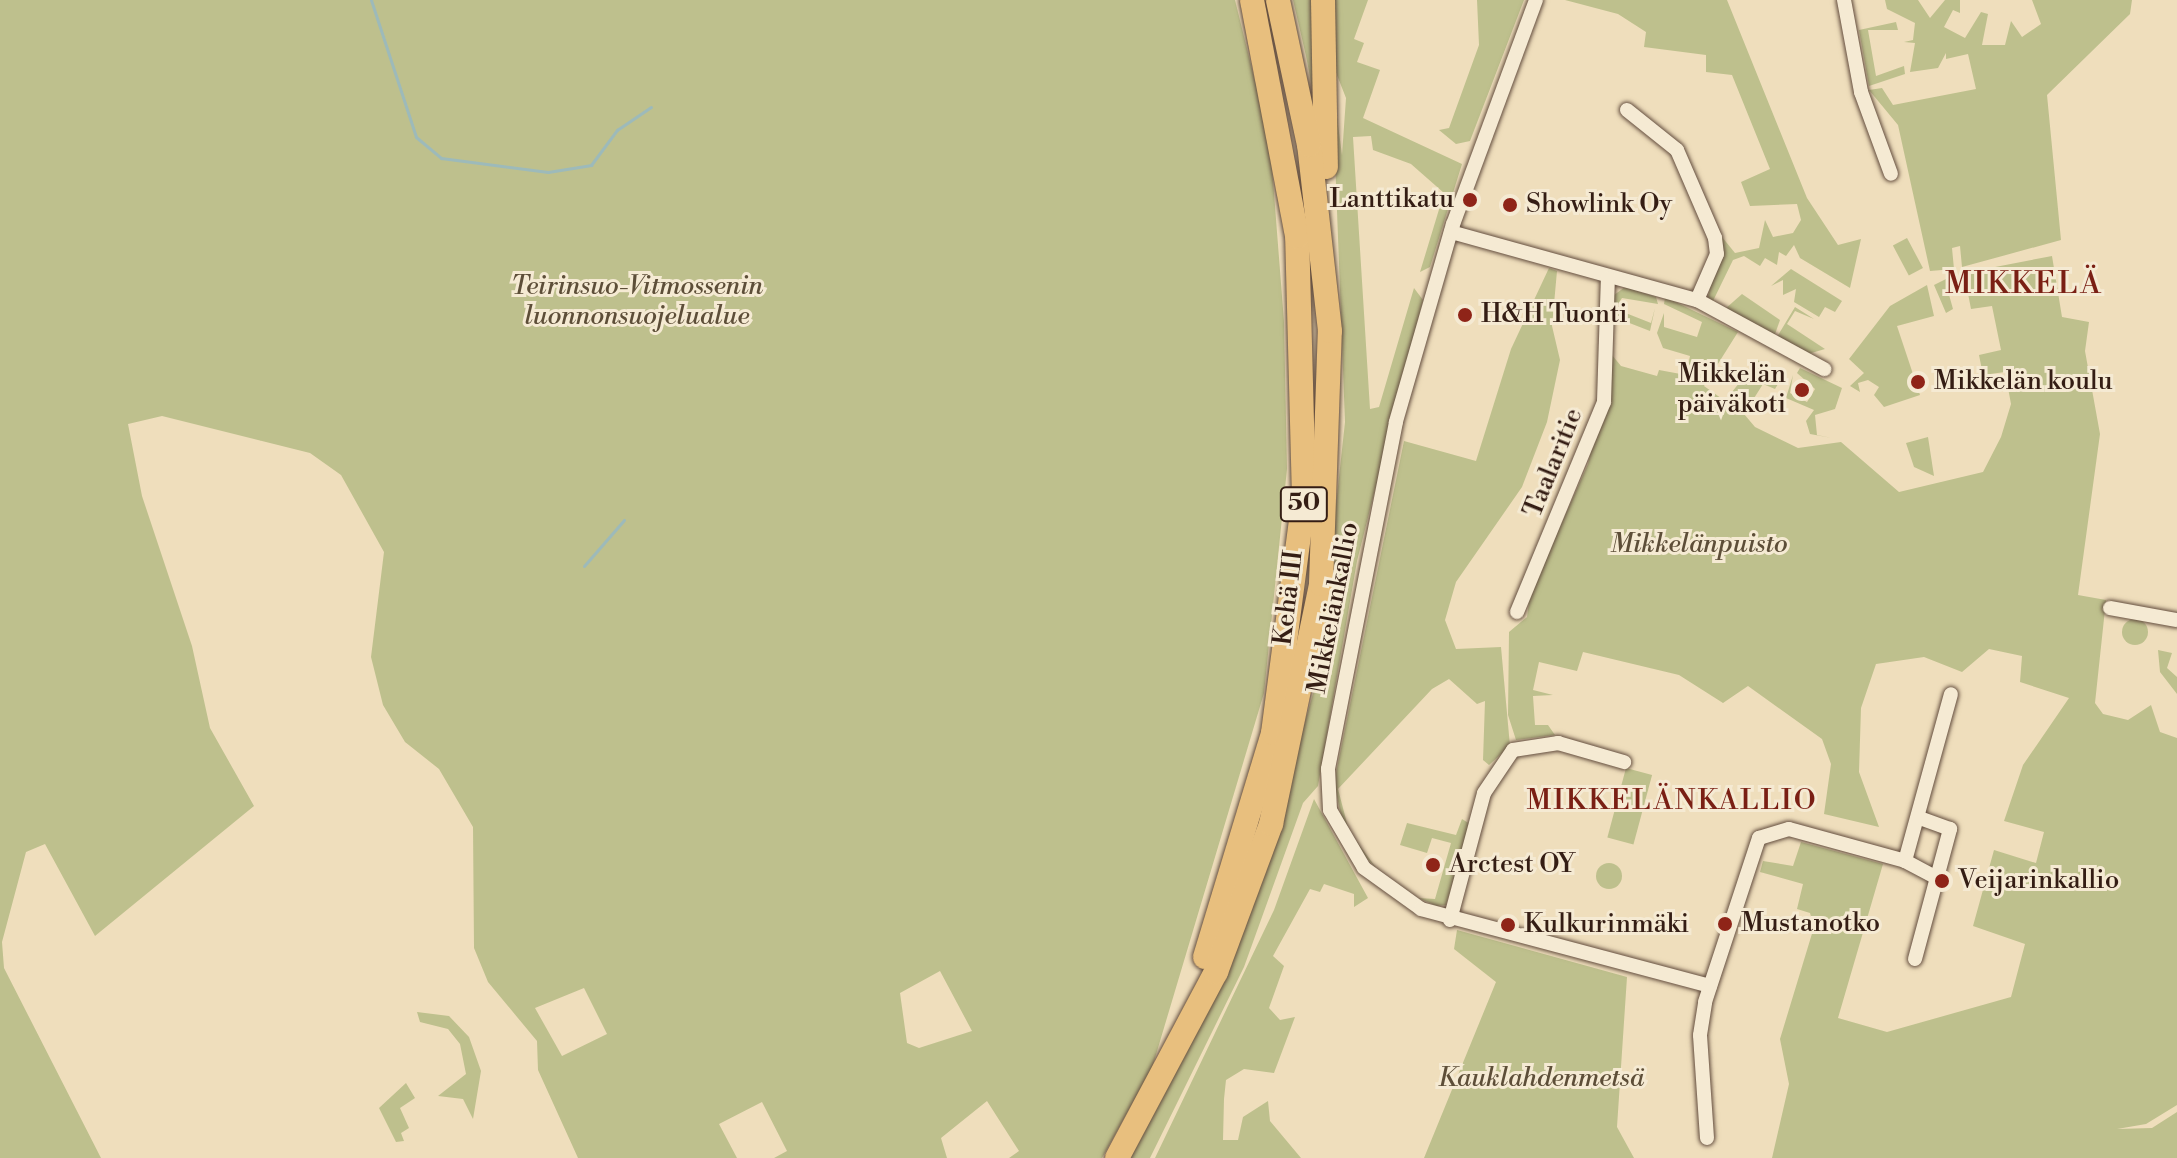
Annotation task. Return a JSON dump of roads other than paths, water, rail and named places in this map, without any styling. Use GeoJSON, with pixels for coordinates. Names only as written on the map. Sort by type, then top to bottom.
{"type":"FeatureCollection","features":[{"type":"Feature","properties":{"kind":"highway","name":"Kehä III"},"geometry":{"type":"LineString","coordinates":[[1135,1125],[1201,968],[1256,803],[1297,582],[1305,324],[1284,143],[1252,0]]}},
{"type":"Feature","properties":{"kind":"highway","name":"Kehä III"},"geometry":{"type":"LineString","coordinates":[[1117,1158],[1216,972],[1295,738],[1328,500],[1326,284],[1309,145],[1278,0]]}},
{"type":"Feature","properties":{"kind":"highway"},"geometry":{"type":"LineString","coordinates":[[1323,0],[1333,243],[1326,284]]}},
{"type":"Feature","properties":{"kind":"street","name":"Mikkelänkallio"},"geometry":{"type":"LineString","coordinates":[[1536,0],[1451,232],[1396,422],[1327,790],[1336,827],[1364,868],[1401,898],[1450,920],[1710,986]]}},
{"type":"Feature","properties":{"kind":"street"},"geometry":{"type":"LineString","coordinates":[[1844,0],[1861,92],[1891,174]]}},
{"type":"Feature","properties":{"kind":"street"},"geometry":{"type":"LineString","coordinates":[[1627,110],[1677,150],[1715,238],[1717,254],[1697,300]]}},
{"type":"Feature","properties":{"kind":"street"},"geometry":{"type":"LineString","coordinates":[[1451,232],[1608,278],[1697,300],[1824,369]]}},
{"type":"Feature","properties":{"kind":"street","name":"Taalaritie"},"geometry":{"type":"LineString","coordinates":[[1517,612],[1600,416],[1608,278]]}},
{"type":"Feature","properties":{"kind":"street"},"geometry":{"type":"LineString","coordinates":[[2110,608],[2177,620]]}},
{"type":"Feature","properties":{"kind":"street"},"geometry":{"type":"LineString","coordinates":[[1905,861],[1951,694]]}},
{"type":"Feature","properties":{"kind":"street"},"geometry":{"type":"LineString","coordinates":[[1450,920],[1484,793],[1513,750],[1558,743],[1624,762]]}},
{"type":"Feature","properties":{"kind":"street"},"geometry":{"type":"LineString","coordinates":[[1915,959],[1950,829],[1919,818]]}},
{"type":"Feature","properties":{"kind":"street"},"geometry":{"type":"LineString","coordinates":[[1707,1138],[1700,1035],[1710,986],[1753,847],[1769,831],[1905,861],[1937,878]]}},
{"type":"Feature","properties":{"kind":"waterway"},"geometry":{"type":"LineString","coordinates":[[371,0],[416,137],[441,158],[548,172],[591,165],[617,130],[651,107]]}},
{"type":"Feature","properties":{"kind":"waterway"},"geometry":{"type":"LineString","coordinates":[[584,566],[624,520]]}},
{"type":"Feature","properties":{"kind":"place","name":"Lanttikatu"},"geometry":{"type":"Point","coordinates":[1470,200]}},
{"type":"Feature","properties":{"kind":"place","name":"Showlink Oy"},"geometry":{"type":"Point","coordinates":[1510,205]}},
{"type":"Feature","properties":{"kind":"place","name":"H&H Tuonti"},"geometry":{"type":"Point","coordinates":[1465,315]}},
{"type":"Feature","properties":{"kind":"place","name":"Mikkelän koulu"},"geometry":{"type":"Point","coordinates":[1918,382]}},
{"type":"Feature","properties":{"kind":"place","name":"Mikkelän päiväkoti"},"geometry":{"type":"Point","coordinates":[1802,390]}},
{"type":"Feature","properties":{"kind":"place","name":"Arctest OY"},"geometry":{"type":"Point","coordinates":[1433,865]}},
{"type":"Feature","properties":{"kind":"place","name":"Veijarinkallio"},"geometry":{"type":"Point","coordinates":[1942,881]}},
{"type":"Feature","properties":{"kind":"place","name":"Mustanotko"},"geometry":{"type":"Point","coordinates":[1725,924]}},
{"type":"Feature","properties":{"kind":"place","name":"Kulkurinmäki"},"geometry":{"type":"Point","coordinates":[1508,925]}},
{"type":"Feature","properties":{"kind":"district","name":"MIKKELÄ"},"geometry":{"type":"Point","coordinates":[2024,284]}},
{"type":"Feature","properties":{"kind":"district","name":"MIKKELÄNKALLIO"},"geometry":{"type":"Point","coordinates":[1672,801]}},
{"type":"Feature","properties":{"kind":"park label","name":"Teirinsuo-Vitmossenin luonnonsuojelualue"},"geometry":{"type":"Point","coordinates":[637,302]}},
{"type":"Feature","properties":{"kind":"park label","name":"Mikkelänpuisto"},"geometry":{"type":"Point","coordinates":[1699,545]}},
{"type":"Feature","properties":{"kind":"park label","name":"Kauklahdenmetsä"},"geometry":{"type":"Point","coordinates":[1541,1079]}}]}
